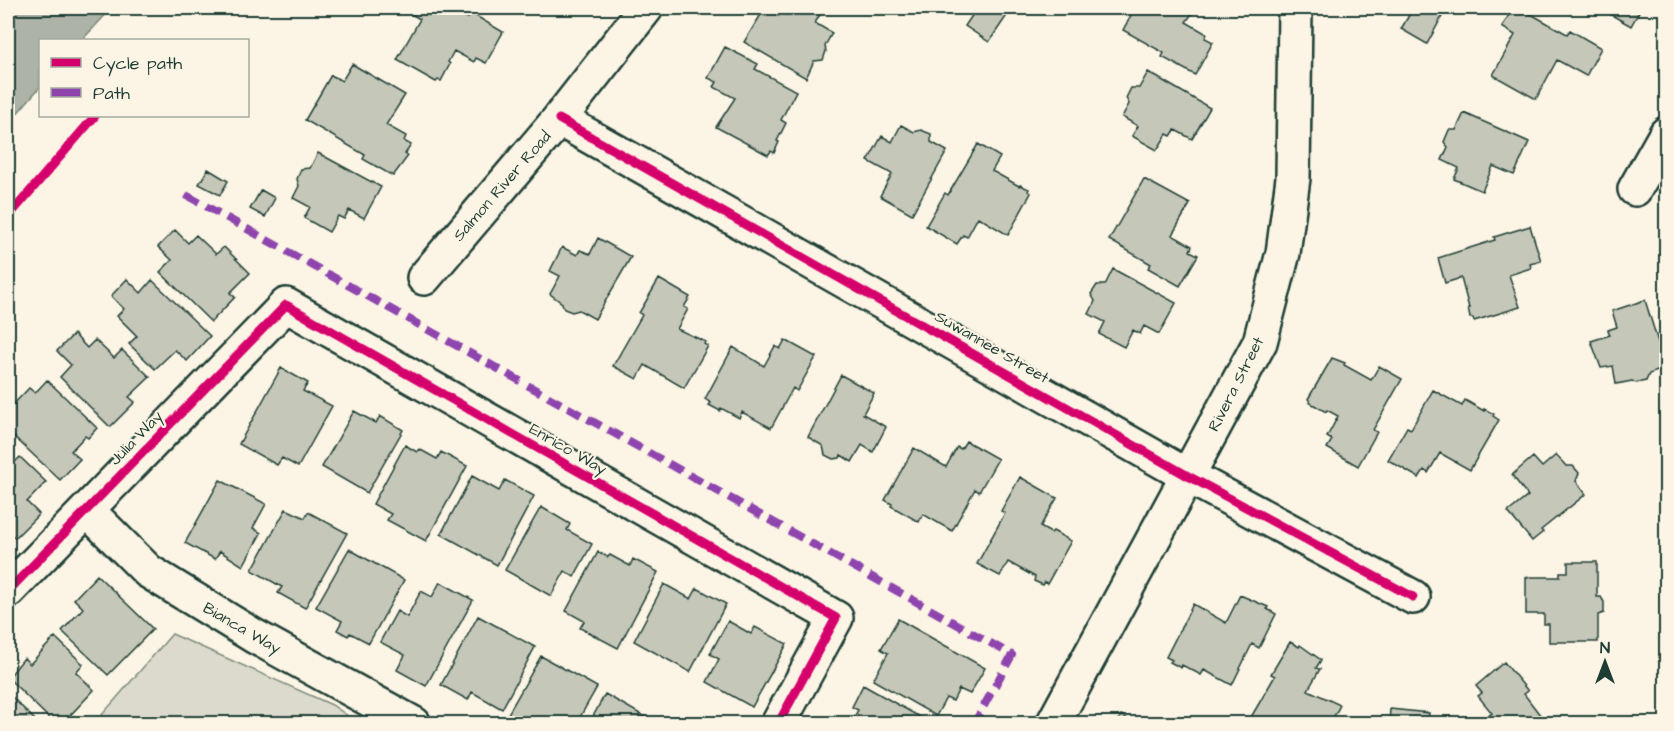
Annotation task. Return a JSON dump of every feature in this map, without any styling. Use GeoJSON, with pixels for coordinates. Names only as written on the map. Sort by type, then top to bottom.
{"type":"FeatureCollection","features":[{"type":"Feature","properties":{"kind":"street","name":"Salmon River Road"},"geometry":{"type":"LineString","coordinates":[[424,278],[559,119],[646,8]]}},
{"type":"Feature","properties":{"kind":"street","name":"Rivera Street"},"geometry":{"type":"LineString","coordinates":[[1053,723],[1260,342],[1283,253],[1293,178],[1295,8]]}},
{"type":"Feature","properties":{"kind":"street","name":"Suwannee Street"},"geometry":{"type":"LineString","coordinates":[[559,119],[1188,476],[1413,597]]}},
{"type":"Feature","properties":{"kind":"street"},"geometry":{"type":"LineString","coordinates":[[1635,189],[1666,134]]}},
{"type":"Feature","properties":{"kind":"street","name":"Julia Way"},"geometry":{"type":"LineString","coordinates":[[8,591],[286,305]]}},
{"type":"Feature","properties":{"kind":"street","name":"Enrico Way"},"geometry":{"type":"LineString","coordinates":[[286,305],[836,618],[778,723]]}},
{"type":"Feature","properties":{"kind":"street","name":"Bianca Way"},"geometry":{"type":"LineString","coordinates":[[87,510],[148,571],[255,636],[414,723]]}},
{"type":"Feature","properties":{"kind":"shaded area"},"geometry":{"type":"Polygon","coordinates":[[[8,8],[112,8],[83,39],[39,39],[39,88],[8,124],[8,8]]]}},
{"type":"Feature","properties":{"kind":"shaded area"},"geometry":{"type":"Polygon","coordinates":[[[172,634],[332,705],[358,723],[95,723],[172,634]]]}},
{"type":"Feature","properties":{"kind":"building"},"geometry":{"type":"Polygon","coordinates":[[[400,8],[449,8],[468,18],[471,13],[503,32],[486,63],[476,58],[474,62],[454,51],[441,81],[436,82],[397,60],[420,19],[400,8]]]}},
{"type":"Feature","properties":{"kind":"building"},"geometry":{"type":"Polygon","coordinates":[[[510,8],[528,8],[524,15],[510,8]]]}},
{"type":"Feature","properties":{"kind":"building"},"geometry":{"type":"Polygon","coordinates":[[[765,8],[778,16],[781,12],[786,15],[790,8],[812,8],[821,13],[815,23],[832,33],[825,46],[823,60],[814,61],[806,78],[744,42],[765,8]]]}},
{"type":"Feature","properties":{"kind":"building"},"geometry":{"type":"Polygon","coordinates":[[[977,8],[1012,8],[989,42],[965,26],[977,8]]]}},
{"type":"Feature","properties":{"kind":"building"},"geometry":{"type":"Polygon","coordinates":[[[1135,8],[1196,8],[1186,22],[1207,34],[1205,38],[1213,42],[1195,75],[1162,57],[1164,53],[1123,30],[1135,8]]]}},
{"type":"Feature","properties":{"kind":"building"},"geometry":{"type":"Polygon","coordinates":[[[1408,8],[1446,9],[1427,44],[1401,29],[1412,10],[1408,8]]]}},
{"type":"Feature","properties":{"kind":"building"},"geometry":{"type":"Polygon","coordinates":[[[1513,8],[1520,8],[1567,34],[1570,30],[1601,48],[1586,76],[1557,60],[1536,99],[1493,75],[1515,35],[1502,27],[1513,8]]]}},
{"type":"Feature","properties":{"kind":"building"},"geometry":{"type":"Polygon","coordinates":[[[1599,8],[1641,8],[1631,26],[1599,8]]]}},
{"type":"Feature","properties":{"kind":"building"},"geometry":{"type":"Polygon","coordinates":[[[725,47],[758,64],[755,69],[796,91],[781,120],[786,123],[774,153],[771,151],[768,155],[716,127],[735,98],[714,87],[717,82],[708,78],[725,47]]]}},
{"type":"Feature","properties":{"kind":"building"},"geometry":{"type":"Polygon","coordinates":[[[352,64],[405,95],[386,125],[406,136],[404,141],[411,145],[405,154],[408,156],[393,176],[363,159],[365,155],[305,120],[331,75],[342,81],[352,64]]]}},
{"type":"Feature","properties":{"kind":"building"},"geometry":{"type":"Polygon","coordinates":[[[1148,72],[1210,108],[1192,139],[1175,130],[1171,136],[1167,134],[1157,150],[1132,136],[1138,126],[1122,117],[1129,104],[1126,98],[1131,88],[1139,88],[1148,72]]]}},
{"type":"Feature","properties":{"kind":"building"},"geometry":{"type":"Polygon","coordinates":[[[1464,113],[1529,142],[1514,175],[1493,166],[1482,191],[1454,179],[1459,168],[1442,160],[1448,147],[1444,142],[1449,130],[1456,130],[1464,113]]]}},
{"type":"Feature","properties":{"kind":"building"},"geometry":{"type":"Polygon","coordinates":[[[901,125],[914,132],[921,130],[931,134],[931,142],[947,151],[912,214],[880,196],[892,174],[868,161],[882,136],[892,142],[901,125]]]}},
{"type":"Feature","properties":{"kind":"building"},"geometry":{"type":"Polygon","coordinates":[[[978,144],[1000,157],[992,171],[1029,189],[1031,193],[1008,235],[978,217],[967,237],[963,235],[957,244],[926,226],[945,193],[948,195],[978,144]]]}},
{"type":"Feature","properties":{"kind":"building"},"geometry":{"type":"Polygon","coordinates":[[[318,153],[381,187],[364,218],[349,210],[344,219],[338,216],[329,232],[304,218],[310,207],[293,198],[299,186],[297,179],[301,169],[310,168],[318,153]]]}},
{"type":"Feature","properties":{"kind":"building"},"geometry":{"type":"Polygon","coordinates":[[[208,169],[228,181],[220,195],[199,184],[208,169]]]}},
{"type":"Feature","properties":{"kind":"building"},"geometry":{"type":"Polygon","coordinates":[[[1144,179],[1190,204],[1172,235],[1192,246],[1190,251],[1198,255],[1180,286],[1148,268],[1151,264],[1109,240],[1144,179]]]}},
{"type":"Feature","properties":{"kind":"building"},"geometry":{"type":"Polygon","coordinates":[[[261,190],[275,198],[265,217],[250,209],[261,190]]]}},
{"type":"Feature","properties":{"kind":"building"},"geometry":{"type":"Polygon","coordinates":[[[1530,226],[1541,261],[1530,264],[1531,268],[1509,275],[1520,307],[1474,321],[1470,318],[1461,278],[1445,283],[1438,258],[1530,226]]]}},
{"type":"Feature","properties":{"kind":"building"},"geometry":{"type":"Polygon","coordinates":[[[175,230],[188,243],[196,235],[216,254],[224,247],[250,273],[230,293],[235,297],[211,322],[160,272],[172,260],[158,247],[175,230]]]}},
{"type":"Feature","properties":{"kind":"building"},"geometry":{"type":"Polygon","coordinates":[[[598,238],[631,257],[595,319],[579,310],[572,312],[564,309],[562,303],[550,294],[560,276],[550,271],[562,247],[577,255],[580,250],[590,254],[598,238]]]}},
{"type":"Feature","properties":{"kind":"building"},"geometry":{"type":"Polygon","coordinates":[[[1113,269],[1176,303],[1159,334],[1144,326],[1140,334],[1133,330],[1124,347],[1099,334],[1105,322],[1089,314],[1095,301],[1091,294],[1097,285],[1105,285],[1113,269]]]}},
{"type":"Feature","properties":{"kind":"building"},"geometry":{"type":"Polygon","coordinates":[[[127,279],[141,293],[152,280],[210,336],[187,361],[175,350],[155,369],[129,344],[137,336],[117,316],[124,309],[111,296],[127,279]]]}},
{"type":"Feature","properties":{"kind":"building"},"geometry":{"type":"Polygon","coordinates":[[[659,279],[690,297],[684,307],[688,309],[677,329],[706,342],[704,344],[708,346],[684,388],[645,365],[637,379],[613,366],[659,279]]]}},
{"type":"Feature","properties":{"kind":"building"},"geometry":{"type":"Polygon","coordinates":[[[1645,300],[1666,368],[1649,374],[1646,381],[1616,384],[1613,366],[1601,368],[1591,341],[1610,335],[1608,330],[1617,327],[1612,311],[1645,300]]]}},
{"type":"Feature","properties":{"kind":"building"},"geometry":{"type":"Polygon","coordinates":[[[74,334],[87,348],[95,340],[114,358],[122,350],[150,377],[129,397],[135,402],[110,427],[60,377],[71,365],[57,351],[74,334]]]}},
{"type":"Feature","properties":{"kind":"building"},"geometry":{"type":"Polygon","coordinates":[[[785,340],[816,357],[797,391],[793,388],[771,428],[742,412],[739,418],[721,408],[720,411],[709,405],[711,403],[705,399],[733,347],[764,366],[775,346],[780,349],[785,340]]]}},
{"type":"Feature","properties":{"kind":"building"},"geometry":{"type":"Polygon","coordinates":[[[1332,358],[1345,363],[1344,365],[1371,380],[1379,366],[1402,379],[1373,430],[1377,432],[1358,466],[1327,448],[1332,440],[1327,437],[1338,416],[1327,410],[1326,412],[1309,402],[1308,399],[1332,358]]]}},
{"type":"Feature","properties":{"kind":"building"},"geometry":{"type":"Polygon","coordinates":[[[281,368],[308,383],[303,391],[332,406],[298,467],[282,458],[277,465],[239,444],[281,368]]]}},
{"type":"Feature","properties":{"kind":"building"},"geometry":{"type":"Polygon","coordinates":[[[841,375],[874,393],[863,414],[886,427],[873,452],[862,445],[852,462],[841,455],[840,458],[833,459],[825,455],[823,446],[808,437],[841,375]]]}},
{"type":"Feature","properties":{"kind":"building"},"geometry":{"type":"Polygon","coordinates":[[[47,380],[97,428],[88,438],[85,436],[71,451],[80,459],[60,480],[8,431],[8,410],[29,388],[35,393],[47,380]]]}},
{"type":"Feature","properties":{"kind":"building"},"geometry":{"type":"Polygon","coordinates":[[[1433,390],[1462,406],[1465,400],[1494,414],[1493,416],[1499,420],[1470,470],[1440,453],[1428,473],[1424,470],[1419,478],[1388,460],[1407,427],[1411,429],[1433,390]]]}},
{"type":"Feature","properties":{"kind":"building"},"geometry":{"type":"Polygon","coordinates":[[[354,411],[376,423],[380,416],[403,430],[367,493],[322,467],[354,411]]]}},
{"type":"Feature","properties":{"kind":"building"},"geometry":{"type":"Polygon","coordinates":[[[966,441],[998,459],[979,492],[975,489],[952,531],[923,514],[919,522],[885,500],[914,448],[946,467],[957,447],[961,449],[966,441]]]}},
{"type":"Feature","properties":{"kind":"building"},"geometry":{"type":"Polygon","coordinates":[[[405,445],[417,452],[419,449],[437,459],[441,452],[467,466],[426,541],[387,520],[391,514],[373,504],[405,445]]]}},
{"type":"Feature","properties":{"kind":"building"},"geometry":{"type":"Polygon","coordinates":[[[1556,455],[1566,466],[1573,466],[1579,473],[1576,481],[1586,494],[1541,530],[1543,532],[1532,541],[1508,512],[1528,496],[1512,475],[1533,457],[1542,467],[1556,455]]]}},
{"type":"Feature","properties":{"kind":"building"},"geometry":{"type":"Polygon","coordinates":[[[20,457],[46,482],[27,502],[39,514],[15,538],[8,531],[8,459],[13,464],[20,457]]]}},
{"type":"Feature","properties":{"kind":"building"},"geometry":{"type":"Polygon","coordinates":[[[472,476],[499,491],[505,480],[534,496],[497,565],[441,534],[472,476]]]}},
{"type":"Feature","properties":{"kind":"building"},"geometry":{"type":"Polygon","coordinates":[[[1020,477],[1057,498],[1040,527],[1071,541],[1047,584],[1045,582],[1043,585],[1034,581],[1035,577],[1008,562],[1000,576],[977,564],[1005,513],[1001,511],[1020,477]]]}},
{"type":"Feature","properties":{"kind":"building"},"geometry":{"type":"Polygon","coordinates":[[[220,480],[266,504],[253,528],[261,533],[243,566],[220,551],[215,559],[185,543],[220,480]]]}},
{"type":"Feature","properties":{"kind":"building"},"geometry":{"type":"Polygon","coordinates":[[[541,507],[570,524],[567,530],[592,544],[574,577],[565,571],[551,596],[505,570],[541,507]]]}},
{"type":"Feature","properties":{"kind":"building"},"geometry":{"type":"Polygon","coordinates":[[[286,509],[305,518],[308,512],[347,533],[305,608],[278,593],[282,587],[252,570],[286,509]]]}},
{"type":"Feature","properties":{"kind":"building"},"geometry":{"type":"Polygon","coordinates":[[[349,549],[404,580],[369,643],[350,633],[348,636],[337,630],[342,621],[316,607],[349,549]]]}},
{"type":"Feature","properties":{"kind":"building"},"geometry":{"type":"Polygon","coordinates":[[[598,552],[608,557],[610,555],[630,566],[633,559],[658,572],[618,648],[580,628],[584,621],[566,611],[598,552]]]}},
{"type":"Feature","properties":{"kind":"building"},"geometry":{"type":"Polygon","coordinates":[[[1568,562],[1597,562],[1597,597],[1601,597],[1604,602],[1604,613],[1598,615],[1598,642],[1549,642],[1549,624],[1544,624],[1544,614],[1526,614],[1526,577],[1560,577],[1560,572],[1568,572],[1568,562]]]}},
{"type":"Feature","properties":{"kind":"building"},"geometry":{"type":"Polygon","coordinates":[[[97,575],[153,629],[108,675],[62,631],[83,608],[74,599],[97,575]]]}},
{"type":"Feature","properties":{"kind":"building"},"geometry":{"type":"Polygon","coordinates":[[[440,582],[473,600],[426,686],[397,670],[405,655],[380,642],[397,611],[407,617],[421,591],[432,597],[440,582]]]}},
{"type":"Feature","properties":{"kind":"building"},"geometry":{"type":"Polygon","coordinates":[[[664,584],[691,599],[697,588],[726,604],[690,672],[634,641],[664,584]]]}},
{"type":"Feature","properties":{"kind":"building"},"geometry":{"type":"Polygon","coordinates":[[[1240,595],[1268,607],[1267,609],[1276,614],[1259,648],[1252,644],[1232,685],[1204,670],[1201,675],[1182,665],[1181,668],[1170,662],[1172,660],[1166,657],[1193,604],[1226,623],[1240,595]]]}},
{"type":"Feature","properties":{"kind":"building"},"geometry":{"type":"Polygon","coordinates":[[[478,616],[535,647],[502,709],[472,692],[468,700],[441,685],[478,616]]]}},
{"type":"Feature","properties":{"kind":"building"},"geometry":{"type":"Polygon","coordinates":[[[898,619],[985,668],[970,694],[959,689],[953,701],[946,698],[936,716],[873,680],[888,653],[881,649],[898,619]]]}},
{"type":"Feature","properties":{"kind":"building"},"geometry":{"type":"Polygon","coordinates":[[[728,621],[751,634],[755,627],[787,644],[752,707],[707,682],[719,659],[710,654],[728,621]]]}},
{"type":"Feature","properties":{"kind":"building"},"geometry":{"type":"Polygon","coordinates":[[[55,637],[83,664],[76,672],[94,690],[62,724],[55,724],[8,678],[24,658],[30,664],[55,637]]]}},
{"type":"Feature","properties":{"kind":"building"},"geometry":{"type":"Polygon","coordinates":[[[1290,642],[1299,647],[1300,645],[1321,660],[1316,668],[1320,669],[1308,690],[1340,705],[1330,724],[1247,724],[1275,676],[1271,674],[1290,642]]]}},
{"type":"Feature","properties":{"kind":"building"},"geometry":{"type":"Polygon","coordinates":[[[541,656],[597,687],[576,724],[526,723],[508,714],[541,656]]]}},
{"type":"Feature","properties":{"kind":"building"},"geometry":{"type":"Polygon","coordinates":[[[1504,662],[1528,691],[1524,694],[1547,724],[1477,724],[1492,713],[1478,696],[1482,693],[1476,686],[1504,662]]]}},
{"type":"Feature","properties":{"kind":"building"},"geometry":{"type":"Polygon","coordinates":[[[863,685],[927,721],[926,724],[850,724],[858,710],[852,707],[863,685]]]}},
{"type":"Feature","properties":{"kind":"building"},"geometry":{"type":"Polygon","coordinates":[[[8,693],[39,724],[8,724],[8,693]]]}},
{"type":"Feature","properties":{"kind":"building"},"geometry":{"type":"Polygon","coordinates":[[[605,694],[649,719],[647,724],[589,724],[605,694]]]}},
{"type":"Feature","properties":{"kind":"building"},"geometry":{"type":"Polygon","coordinates":[[[1390,709],[1429,713],[1428,724],[1389,724],[1390,709]]]}},
{"type":"Feature","properties":{"kind":"building"},"geometry":{"type":"Polygon","coordinates":[[[1121,715],[1135,724],[1116,724],[1121,715]]]}},
{"type":"Feature","properties":{"kind":"marked path"},"geometry":{"type":"LineString","coordinates":[[186,195],[1012,655],[974,724]]}},
{"type":"Feature","properties":{"kind":"cycle path"},"geometry":{"type":"LineString","coordinates":[[8,217],[94,117]]}},
{"type":"Feature","properties":{"kind":"cycle path"},"geometry":{"type":"LineString","coordinates":[[559,119],[1188,476],[1413,597]]}},
{"type":"Feature","properties":{"kind":"cycle path"},"geometry":{"type":"LineString","coordinates":[[8,591],[286,305],[836,618],[778,724]]}}]}
